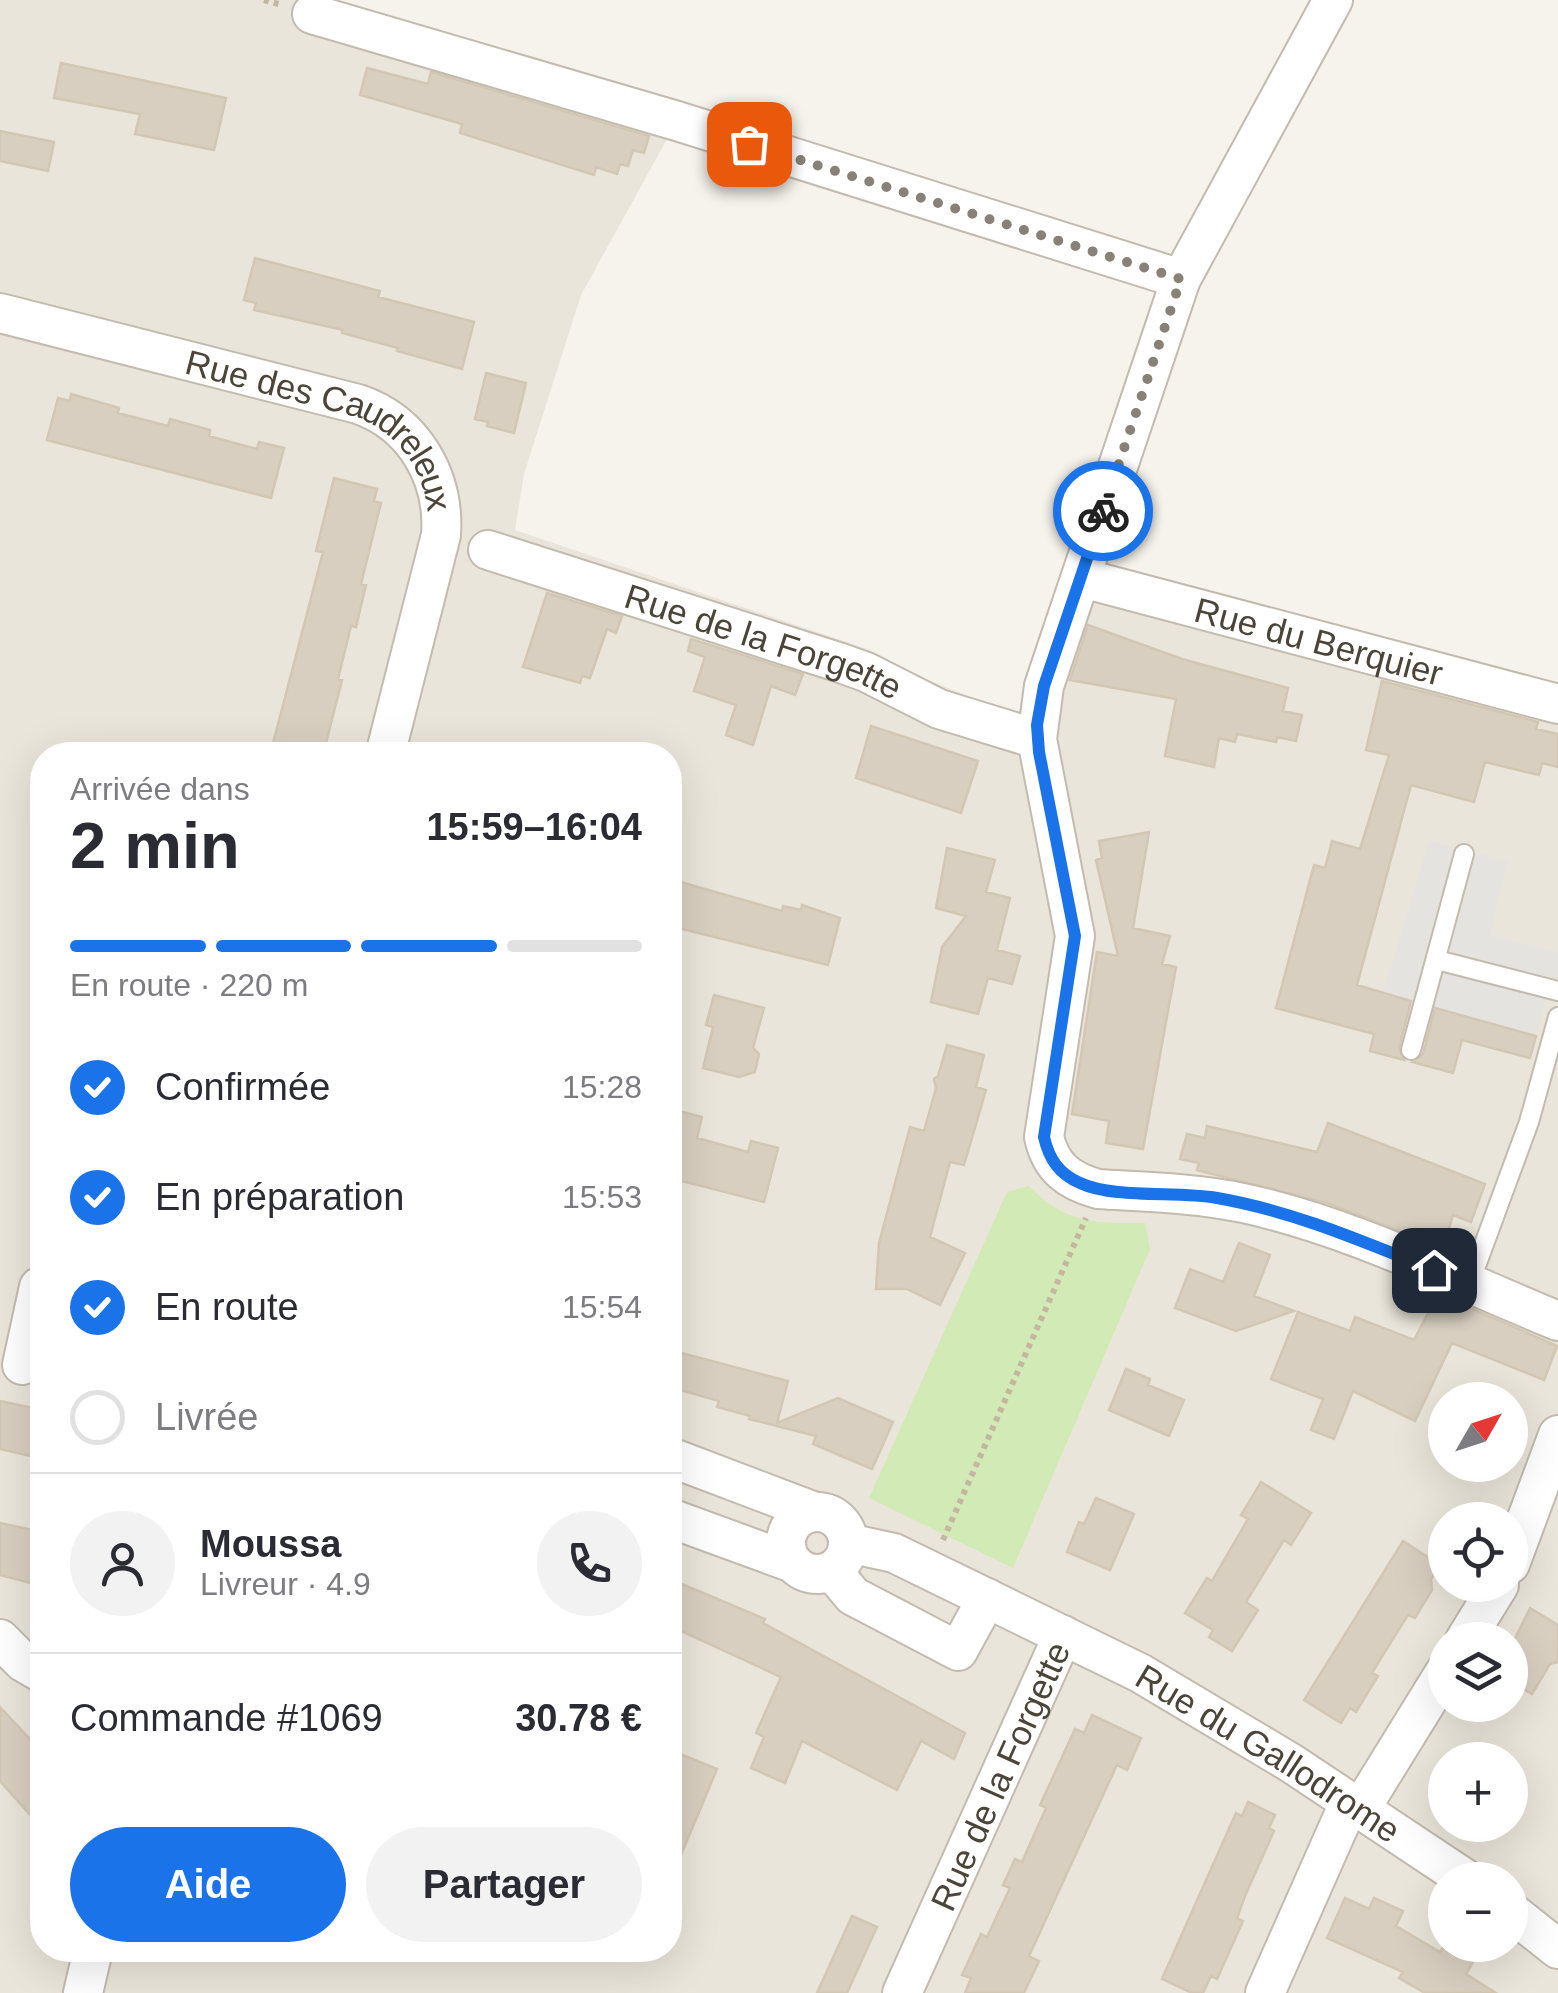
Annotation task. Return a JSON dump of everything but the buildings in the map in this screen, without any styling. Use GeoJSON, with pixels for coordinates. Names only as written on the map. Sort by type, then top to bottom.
{"type":"FeatureCollection","features":[{"type":"Feature","properties":{"kind":"street"},"geometry":{"type":"LineString","coordinates":[[1333,0],[1181,279],[1044,686],[1037,739],[1075,936],[1044,1137],[1057,1168],[1081,1184],[1246,1204],[1335,1230],[1558,1321]]}},
{"type":"Feature","properties":{"kind":"street"},"geometry":{"type":"LineString","coordinates":[[312,14],[677,121],[1181,279]]}},
{"type":"Feature","properties":{"kind":"street","name":"Rue des Caudreleux"},"geometry":{"type":"LineString","coordinates":[[0,313],[358,404],[389,420],[418,447],[436,484],[441,535],[388,742]]}},
{"type":"Feature","properties":{"kind":"street","name":"Rue de la Forgette"},"geometry":{"type":"LineString","coordinates":[[488,550],[838,662],[939,709],[1037,739]]}},
{"type":"Feature","properties":{"kind":"street","name":"Rue du Berquier"},"geometry":{"type":"LineString","coordinates":[[1082,578],[1558,704]]}},
{"type":"Feature","properties":{"kind":"street"},"geometry":{"type":"LineString","coordinates":[[22,1365],[30,1344]]}},
{"type":"Feature","properties":{"kind":"street"},"geometry":{"type":"LineString","coordinates":[[1528,1516],[1558,1435]]}},
{"type":"Feature","properties":{"kind":"street"},"geometry":{"type":"LineString","coordinates":[[682,1462],[840,1522],[840,1557],[852,1596],[958,1651],[987,1598]]}},
{"type":"Feature","properties":{"kind":"street"},"geometry":{"type":"LineString","coordinates":[[793,1563],[786,1548],[788,1531],[799,1518],[815,1512]]}},
{"type":"Feature","properties":{"kind":"street"},"geometry":{"type":"LineString","coordinates":[[682,1522],[793,1563]]}},
{"type":"Feature","properties":{"kind":"street","name":"Rue de la Forgette"},"geometry":{"type":"LineString","coordinates":[[793,1563],[811,1574],[840,1557],[883,1548],[1064,1636],[902,1993]]}},
{"type":"Feature","properties":{"kind":"street","name":"Rue du Gallodrome"},"geometry":{"type":"LineString","coordinates":[[1064,1636],[1194,1704],[1440,1862]]}},
{"type":"Feature","properties":{"kind":"street"},"geometry":{"type":"LineString","coordinates":[[0,1639],[30,1666]]}},
{"type":"Feature","properties":{"kind":"street"},"geometry":{"type":"LineString","coordinates":[[1265,1993],[1355,1804],[1428,1697]]}},
{"type":"Feature","properties":{"kind":"street"},"geometry":{"type":"LineString","coordinates":[[1528,1925],[1558,1949]]}},
{"type":"Feature","properties":{"kind":"street"},"geometry":{"type":"LineString","coordinates":[[83,1993],[89,1962]]}},
{"type":"Feature","properties":{"kind":"lane"},"geometry":{"type":"LineString","coordinates":[[1412,1050],[1464,854]]}},
{"type":"Feature","properties":{"kind":"lane"},"geometry":{"type":"LineString","coordinates":[[1437,960],[1558,991]]}},
{"type":"Feature","properties":{"kind":"lane"},"geometry":{"type":"LineString","coordinates":[[1469,1285],[1529,1122],[1558,1017]]}},
{"type":"Feature","properties":{"kind":"path"},"geometry":{"type":"LineString","coordinates":[[930,1570],[1098,1189]]}},
{"type":"Feature","properties":{"kind":"shaded area"},"geometry":{"type":"Polygon","coordinates":[[[0,0],[315,0],[677,121],[581,295],[524,474],[515,530],[870,650],[923,678],[1023,718],[1068,558],[1558,689],[1558,1993],[0,1993],[0,0]]]}},
{"type":"Feature","properties":{"kind":"shaded area"},"geometry":{"type":"Polygon","coordinates":[[[1429,841],[1508,861],[1490,935],[1558,952],[1558,979],[1552,978],[1536,1037],[1383,993],[1429,841]]]}},
{"type":"Feature","properties":{"kind":"green space"},"geometry":{"type":"Polygon","coordinates":[[[1029,1186],[1055,1208],[1082,1219],[1145,1223],[1150,1249],[1013,1568],[869,1498],[1007,1192],[1029,1186]]]}},
{"type":"Feature","properties":{"kind":"way so far"},"geometry":{"type":"LineString","coordinates":[[749,144],[1181,279],[1103,511]]}},
{"type":"Feature","properties":{"kind":"route"},"geometry":{"type":"LineString","coordinates":[[1103,511],[1044,686],[1037,725],[1075,936],[1044,1137],[1048,1152],[1057,1168],[1081,1184],[1246,1204],[1335,1230],[1434,1270]]}}]}
